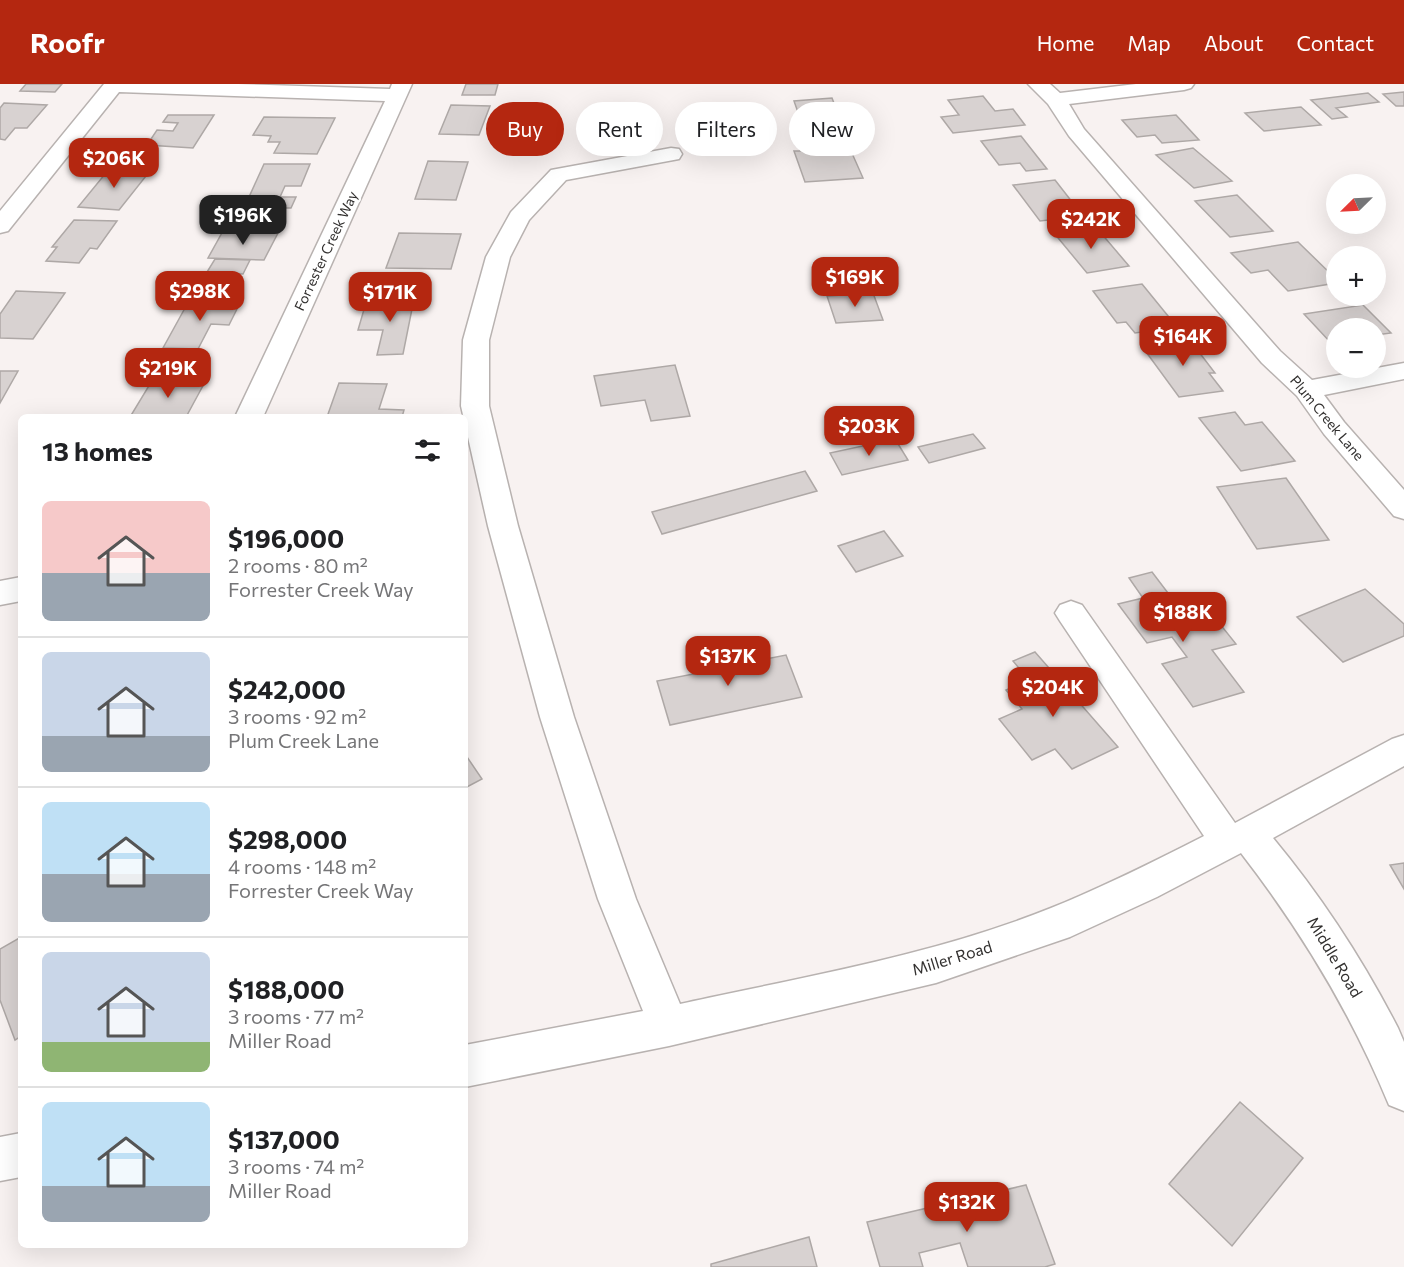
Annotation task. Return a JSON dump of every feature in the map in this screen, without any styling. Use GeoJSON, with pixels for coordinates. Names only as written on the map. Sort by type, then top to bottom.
{"type":"FeatureCollection","features":[{"type":"Feature","properties":{"kind":"street"},"geometry":{"type":"LineString","coordinates":[[1047,92],[1184,84]]}},
{"type":"Feature","properties":{"kind":"street"},"geometry":{"type":"LineString","coordinates":[[0,226],[114,85],[399,89]]}},
{"type":"Feature","properties":{"kind":"street","name":"Forrester Creek Way"},"geometry":{"type":"LineString","coordinates":[[250,414],[387,120],[399,89]]}},
{"type":"Feature","properties":{"kind":"street","name":"Plum Creek Lane"},"geometry":{"type":"LineString","coordinates":[[1047,92],[1076,132],[1271,357],[1306,390],[1334,428],[1404,509]]}},
{"type":"Feature","properties":{"kind":"street"},"geometry":{"type":"LineString","coordinates":[[669,1026],[616,899],[557,717],[503,526],[475,406],[477,340],[498,257],[519,217],[559,175],[671,154]]}},
{"type":"Feature","properties":{"kind":"street"},"geometry":{"type":"LineString","coordinates":[[1306,390],[1404,371]]}},
{"type":"Feature","properties":{"kind":"street"},"geometry":{"type":"LineString","coordinates":[[0,593],[18,590]]}},
{"type":"Feature","properties":{"kind":"street","name":"Middle Road"},"geometry":{"type":"LineString","coordinates":[[1071,613],[1238,838],[1305,907],[1353,983],[1389,1052],[1404,1090]]}},
{"type":"Feature","properties":{"kind":"street","name":"Miller Road"},"geometry":{"type":"LineString","coordinates":[[468,1065],[669,1026],[882,978],[988,948],[1102,904],[1144,885],[1238,838],[1404,749]]}},
{"type":"Feature","properties":{"kind":"street"},"geometry":{"type":"LineString","coordinates":[[0,1159],[18,1156]]}},
{"type":"Feature","properties":{"kind":"building"},"geometry":{"type":"Polygon","coordinates":[[[26,84],[62,84],[55,92],[20,91],[26,84]]]}},
{"type":"Feature","properties":{"kind":"building"},"geometry":{"type":"Polygon","coordinates":[[[466,84],[498,84],[495,95],[462,95],[466,84]]]}},
{"type":"Feature","properties":{"kind":"building"},"geometry":{"type":"Polygon","coordinates":[[[1404,92],[1404,106],[1396,106],[1383,94],[1404,92]]]}},
{"type":"Feature","properties":{"kind":"building"},"geometry":{"type":"Polygon","coordinates":[[[1368,93],[1379,102],[1336,108],[1347,117],[1332,119],[1311,100],[1368,93]]]}},
{"type":"Feature","properties":{"kind":"building"},"geometry":{"type":"Polygon","coordinates":[[[983,96],[995,111],[1013,109],[1025,125],[953,133],[941,117],[959,115],[948,100],[983,96]]]}},
{"type":"Feature","properties":{"kind":"building"},"geometry":{"type":"Polygon","coordinates":[[[832,98],[834,102],[794,102],[832,98]]]}},
{"type":"Feature","properties":{"kind":"building"},"geometry":{"type":"Polygon","coordinates":[[[4,103],[47,105],[27,128],[15,128],[5,140],[0,139],[0,108],[4,103]]]}},
{"type":"Feature","properties":{"kind":"building"},"geometry":{"type":"Polygon","coordinates":[[[451,105],[486,106],[486,117],[479,135],[439,134],[451,105]]]}},
{"type":"Feature","properties":{"kind":"building"},"geometry":{"type":"Polygon","coordinates":[[[1301,107],[1321,125],[1264,131],[1245,113],[1301,107]]]}},
{"type":"Feature","properties":{"kind":"building"},"geometry":{"type":"Polygon","coordinates":[[[168,115],[214,115],[193,148],[147,145],[157,130],[173,131],[178,123],[163,122],[168,115]]]}},
{"type":"Feature","properties":{"kind":"building"},"geometry":{"type":"Polygon","coordinates":[[[1176,115],[1199,140],[1162,143],[1155,135],[1137,137],[1122,120],[1176,115]]]}},
{"type":"Feature","properties":{"kind":"building"},"geometry":{"type":"Polygon","coordinates":[[[264,117],[335,118],[317,154],[274,153],[280,142],[268,142],[271,136],[253,135],[264,117]]]}},
{"type":"Feature","properties":{"kind":"building"},"geometry":{"type":"Polygon","coordinates":[[[1021,136],[1047,169],[1026,171],[1020,163],[999,165],[981,141],[1021,136]]]}},
{"type":"Feature","properties":{"kind":"building"},"geometry":{"type":"Polygon","coordinates":[[[1193,148],[1232,181],[1194,188],[1156,155],[1193,148]]]}},
{"type":"Feature","properties":{"kind":"building"},"geometry":{"type":"Polygon","coordinates":[[[796,156],[853,156],[863,178],[805,182],[796,156]]]}},
{"type":"Feature","properties":{"kind":"building"},"geometry":{"type":"Polygon","coordinates":[[[428,161],[468,162],[456,200],[415,199],[428,161]]]}},
{"type":"Feature","properties":{"kind":"building"},"geometry":{"type":"Polygon","coordinates":[[[264,164],[310,164],[301,186],[285,186],[280,197],[296,197],[291,208],[244,208],[264,164]]]}},
{"type":"Feature","properties":{"kind":"building"},"geometry":{"type":"Polygon","coordinates":[[[110,168],[150,171],[119,210],[78,207],[110,168]]]}},
{"type":"Feature","properties":{"kind":"building"},"geometry":{"type":"Polygon","coordinates":[[[1055,180],[1083,216],[1040,221],[1013,185],[1055,180]]]}},
{"type":"Feature","properties":{"kind":"building"},"geometry":{"type":"Polygon","coordinates":[[[1237,195],[1273,231],[1230,237],[1195,201],[1237,195]]]}},
{"type":"Feature","properties":{"kind":"building"},"geometry":{"type":"Polygon","coordinates":[[[74,220],[117,221],[97,249],[90,248],[79,263],[46,261],[57,247],[52,247],[74,220]]]}},
{"type":"Feature","properties":{"kind":"building"},"geometry":{"type":"Polygon","coordinates":[[[1095,226],[1129,266],[1087,273],[1054,233],[1095,226]]]}},
{"type":"Feature","properties":{"kind":"building"},"geometry":{"type":"Polygon","coordinates":[[[223,231],[278,233],[264,260],[208,258],[223,231]]]}},
{"type":"Feature","properties":{"kind":"building"},"geometry":{"type":"Polygon","coordinates":[[[399,233],[461,234],[451,269],[386,268],[399,233]]]}},
{"type":"Feature","properties":{"kind":"building"},"geometry":{"type":"Polygon","coordinates":[[[1298,242],[1326,269],[1326,285],[1288,291],[1268,270],[1251,273],[1231,253],[1298,242]]]}},
{"type":"Feature","properties":{"kind":"building"},"geometry":{"type":"Polygon","coordinates":[[[215,259],[250,260],[243,274],[207,272],[215,259]]]}},
{"type":"Feature","properties":{"kind":"building"},"geometry":{"type":"Polygon","coordinates":[[[1142,284],[1177,327],[1135,333],[1126,322],[1117,323],[1093,291],[1142,284]]]}},
{"type":"Feature","properties":{"kind":"building"},"geometry":{"type":"Polygon","coordinates":[[[16,291],[65,293],[33,339],[0,338],[0,314],[16,291]]]}},
{"type":"Feature","properties":{"kind":"building"},"geometry":{"type":"Polygon","coordinates":[[[873,293],[883,320],[836,323],[827,296],[873,293]]]}},
{"type":"Feature","properties":{"kind":"building"},"geometry":{"type":"Polygon","coordinates":[[[391,294],[415,294],[403,354],[377,355],[383,330],[358,330],[365,306],[389,306],[391,294]]]}},
{"type":"Feature","properties":{"kind":"building"},"geometry":{"type":"Polygon","coordinates":[[[190,299],[241,301],[229,325],[211,324],[198,349],[163,348],[190,299]]]}},
{"type":"Feature","properties":{"kind":"building"},"geometry":{"type":"Polygon","coordinates":[[[1364,306],[1376,318],[1326,318],[1326,338],[1304,314],[1364,306]]]}},
{"type":"Feature","properties":{"kind":"building"},"geometry":{"type":"Polygon","coordinates":[[[1189,339],[1215,373],[1209,373],[1223,391],[1179,397],[1141,345],[1189,339]]]}},
{"type":"Feature","properties":{"kind":"building"},"geometry":{"type":"Polygon","coordinates":[[[675,365],[690,416],[651,421],[645,400],[601,406],[594,376],[675,365]]]}},
{"type":"Feature","properties":{"kind":"building"},"geometry":{"type":"Polygon","coordinates":[[[0,371],[18,371],[0,403],[0,371]]]}},
{"type":"Feature","properties":{"kind":"building"},"geometry":{"type":"Polygon","coordinates":[[[153,379],[205,382],[188,414],[132,414],[153,379]]]}},
{"type":"Feature","properties":{"kind":"building"},"geometry":{"type":"Polygon","coordinates":[[[339,383],[387,384],[379,409],[404,410],[403,414],[328,414],[339,383]]]}},
{"type":"Feature","properties":{"kind":"building"},"geometry":{"type":"Polygon","coordinates":[[[1235,412],[1245,425],[1262,422],[1295,461],[1241,471],[1199,418],[1235,412]]]}},
{"type":"Feature","properties":{"kind":"building"},"geometry":{"type":"Polygon","coordinates":[[[973,434],[985,448],[929,463],[918,447],[973,434]]]}},
{"type":"Feature","properties":{"kind":"building"},"geometry":{"type":"Polygon","coordinates":[[[895,439],[908,460],[842,475],[830,453],[895,439]]]}},
{"type":"Feature","properties":{"kind":"building"},"geometry":{"type":"Polygon","coordinates":[[[805,471],[817,491],[662,534],[652,512],[805,471]]]}},
{"type":"Feature","properties":{"kind":"building"},"geometry":{"type":"Polygon","coordinates":[[[1286,478],[1329,540],[1257,549],[1217,487],[1286,478]]]}},
{"type":"Feature","properties":{"kind":"building"},"geometry":{"type":"Polygon","coordinates":[[[884,531],[903,556],[856,572],[838,546],[884,531]]]}},
{"type":"Feature","properties":{"kind":"building"},"geometry":{"type":"Polygon","coordinates":[[[1152,572],[1196,630],[1220,624],[1236,644],[1212,650],[1244,692],[1193,707],[1162,664],[1187,657],[1172,637],[1147,643],[1118,604],[1143,598],[1129,578],[1152,572]]]}},
{"type":"Feature","properties":{"kind":"building"},"geometry":{"type":"Polygon","coordinates":[[[1365,589],[1404,624],[1404,636],[1343,662],[1297,617],[1365,589]]]}},
{"type":"Feature","properties":{"kind":"building"},"geometry":{"type":"Polygon","coordinates":[[[727,645],[735,665],[786,655],[802,697],[670,725],[657,681],[709,671],[702,650],[727,645]]]}},
{"type":"Feature","properties":{"kind":"building"},"geometry":{"type":"Polygon","coordinates":[[[1035,652],[1118,747],[1072,769],[1055,749],[1032,760],[999,719],[1022,709],[1006,690],[1029,680],[1013,661],[1035,652]]]}},
{"type":"Feature","properties":{"kind":"building"},"geometry":{"type":"Polygon","coordinates":[[[468,758],[482,779],[468,786],[468,758]]]}},
{"type":"Feature","properties":{"kind":"building"},"geometry":{"type":"Polygon","coordinates":[[[1404,863],[1404,889],[1390,865],[1404,863]]]}},
{"type":"Feature","properties":{"kind":"building"},"geometry":{"type":"Polygon","coordinates":[[[18,939],[18,1038],[15,1040],[0,1000],[0,949],[18,939]]]}},
{"type":"Feature","properties":{"kind":"building"},"geometry":{"type":"Polygon","coordinates":[[[1240,1102],[1303,1158],[1232,1246],[1169,1184],[1240,1102]]]}},
{"type":"Feature","properties":{"kind":"building"},"geometry":{"type":"Polygon","coordinates":[[[1026,1185],[1055,1264],[1045,1267],[968,1267],[960,1243],[919,1253],[923,1267],[880,1267],[867,1222],[1026,1185]]]}},
{"type":"Feature","properties":{"kind":"building"},"geometry":{"type":"Polygon","coordinates":[[[809,1237],[817,1267],[711,1267],[711,1264],[809,1237]]]}}]}
